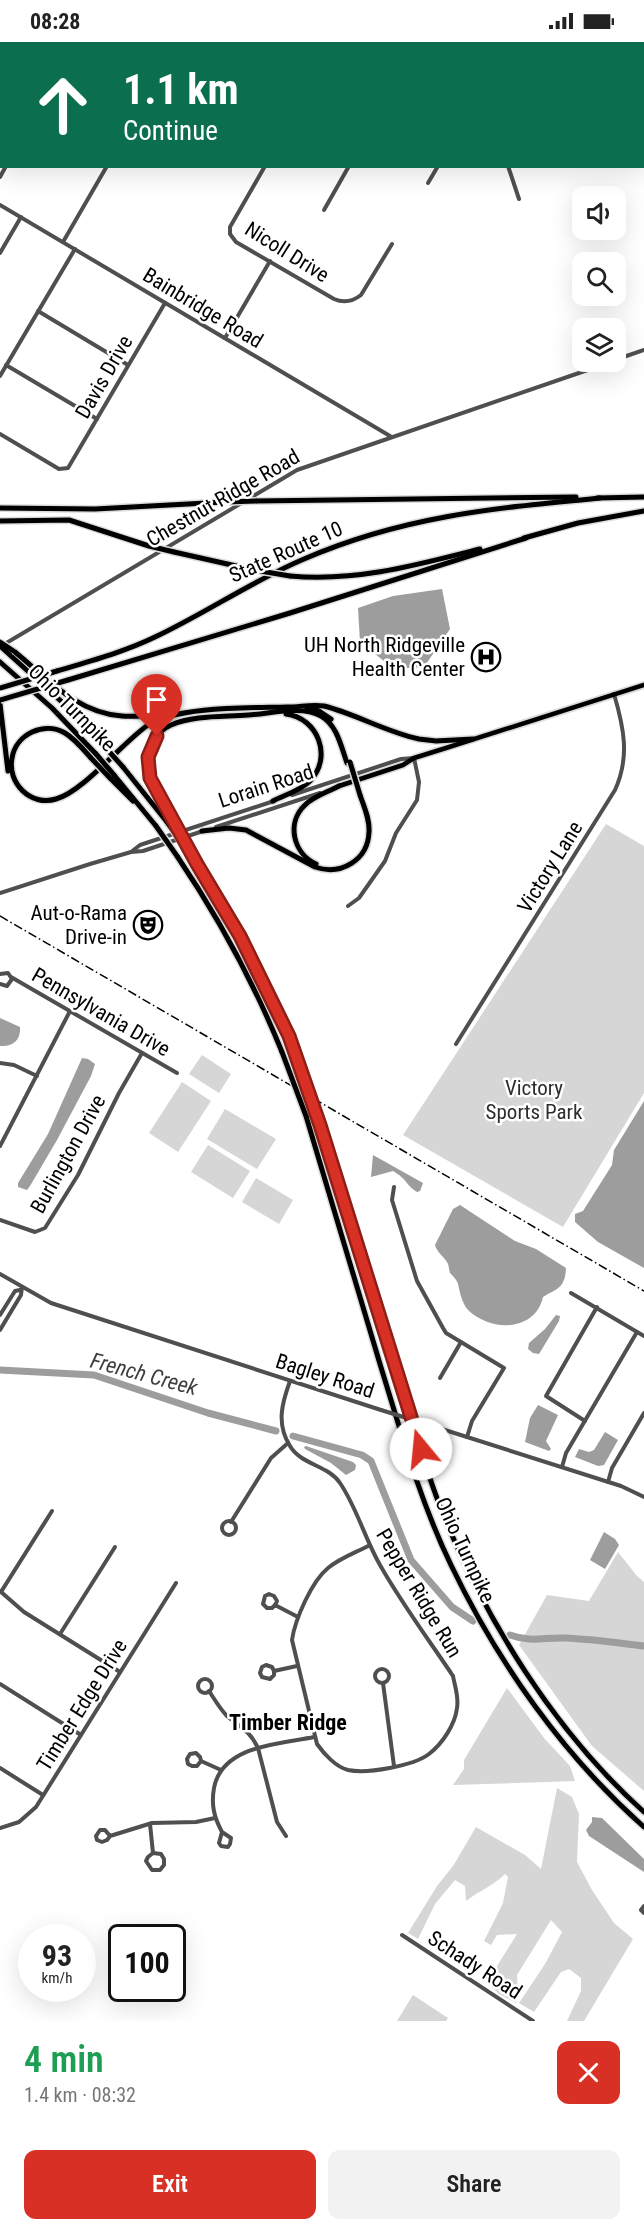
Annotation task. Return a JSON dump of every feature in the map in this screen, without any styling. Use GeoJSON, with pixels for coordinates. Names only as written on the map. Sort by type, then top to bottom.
{"type":"FeatureCollection","features":[{"type":"Feature","properties":{"kind":"highway"},"geometry":{"type":"LineString","coordinates":[[0,508],[95,509],[256,501],[644,497]]}},
{"type":"Feature","properties":{"kind":"highway","name":"State Route 10"},"geometry":{"type":"LineString","coordinates":[[0,688],[144,642],[181,624],[267,575],[364,536],[411,523],[466,512],[600,498]]}},
{"type":"Feature","properties":{"kind":"highway"},"geometry":{"type":"LineString","coordinates":[[0,521],[69,520],[149,546],[254,570],[290,576],[339,578],[375,574],[592,520],[644,512]]}},
{"type":"Feature","properties":{"kind":"highway"},"geometry":{"type":"LineString","coordinates":[[0,700],[290,613],[526,538]]}},
{"type":"Feature","properties":{"kind":"highway","name":"Ohio Turnpike"},"geometry":{"type":"LineString","coordinates":[[0,645],[13,653],[62,702],[123,767],[169,821],[253,960],[278,1011],[298,1062],[320,1125],[427,1468],[466,1566],[514,1653],[548,1706],[584,1749],[644,1812]]}},
{"type":"Feature","properties":{"kind":"highway"},"geometry":{"type":"LineString","coordinates":[[13,653],[65,694],[90,709],[121,716],[316,705],[419,739],[436,741],[472,739]]}},
{"type":"Feature","properties":{"kind":"highway","name":"Ohio Turnpike"},"geometry":{"type":"LineString","coordinates":[[0,662],[47,703],[141,807],[206,899],[237,953],[282,1052],[306,1116],[420,1491],[450,1564],[485,1630],[517,1682],[568,1748],[624,1809],[644,1827]]}},
{"type":"Feature","properties":{"kind":"highway"},"geometry":{"type":"LineString","coordinates":[[0,705],[10,779],[22,795],[44,804],[63,800],[72,795],[154,725],[175,718],[199,719]]}},
{"type":"Feature","properties":{"kind":"highway"},"geometry":{"type":"LineString","coordinates":[[202,831],[229,828],[246,830],[315,867],[327,870],[350,865],[360,857],[368,842],[368,823],[339,732],[330,718],[315,709],[294,707]]}},
{"type":"Feature","properties":{"kind":"highway"},"geometry":{"type":"LineString","coordinates":[[169,821],[150,778],[147,765],[148,753],[154,740],[166,728],[176,723],[199,719],[303,711],[321,716],[335,730],[348,762]]}},
{"type":"Feature","properties":{"kind":"highway"},"geometry":{"type":"LineString","coordinates":[[94,756],[66,734],[54,729],[42,729],[30,733],[18,743],[12,757],[11,770],[15,782],[27,794],[40,800],[55,800],[74,789],[146,727],[161,719],[191,713]]}},
{"type":"Feature","properties":{"kind":"highway"},"geometry":{"type":"LineString","coordinates":[[272,713],[291,715],[305,722],[317,736],[321,751],[318,768],[309,782],[273,801]]}},
{"type":"Feature","properties":{"kind":"highway"},"geometry":{"type":"LineString","coordinates":[[339,786],[308,803],[300,811],[296,820],[294,835],[298,848],[314,863],[338,866],[350,861],[359,851],[366,830],[359,795]]}},
{"type":"Feature","properties":{"kind":"main road","name":"Lorain Road"},"geometry":{"type":"LineString","coordinates":[[339,786],[403,765],[414,758],[644,685]]}},
{"type":"Feature","properties":{"kind":"street"},"geometry":{"type":"LineString","coordinates":[[63,242],[106,168]]}},
{"type":"Feature","properties":{"kind":"street","name":"Nicoll Drive"},"geometry":{"type":"LineString","coordinates":[[264,168],[230,230],[236,242],[337,300],[351,301],[358,298],[364,291],[392,244]]}},
{"type":"Feature","properties":{"kind":"street"},"geometry":{"type":"LineString","coordinates":[[324,210],[349,168]]}},
{"type":"Feature","properties":{"kind":"street"},"geometry":{"type":"LineString","coordinates":[[428,183],[435,168]]}},
{"type":"Feature","properties":{"kind":"street"},"geometry":{"type":"LineString","coordinates":[[508,168],[519,199]]}},
{"type":"Feature","properties":{"kind":"street","name":"Bainbridge Road"},"geometry":{"type":"LineString","coordinates":[[0,205],[391,437]]}},
{"type":"Feature","properties":{"kind":"street"},"geometry":{"type":"LineString","coordinates":[[0,253],[21,217]]}},
{"type":"Feature","properties":{"kind":"street"},"geometry":{"type":"LineString","coordinates":[[0,376],[75,249]]}},
{"type":"Feature","properties":{"kind":"street"},"geometry":{"type":"LineString","coordinates":[[225,338],[270,261]]}},
{"type":"Feature","properties":{"kind":"street","name":"Davis Drive"},"geometry":{"type":"LineString","coordinates":[[0,434],[59,469],[65,470],[165,303]]}},
{"type":"Feature","properties":{"kind":"street"},"geometry":{"type":"LineString","coordinates":[[38,311],[128,365]]}},
{"type":"Feature","properties":{"kind":"street","name":"Chestnut Ridge Road"},"geometry":{"type":"LineString","coordinates":[[626,356],[644,350]]}},
{"type":"Feature","properties":{"kind":"street"},"geometry":{"type":"LineString","coordinates":[[6,365],[97,419]]}},
{"type":"Feature","properties":{"kind":"street","name":"Chestnut Ridge Road"},"geometry":{"type":"LineString","coordinates":[[0,645],[282,478],[312,464],[581,372]]}},
{"type":"Feature","properties":{"kind":"street","name":"Victory Lane"},"geometry":{"type":"LineString","coordinates":[[456,1044],[615,790],[624,764],[625,742],[623,723],[614,694]]}},
{"type":"Feature","properties":{"kind":"street"},"geometry":{"type":"LineString","coordinates":[[348,906],[359,898],[385,861],[396,833],[417,800],[419,786],[414,758]]}},
{"type":"Feature","properties":{"kind":"street","name":"Lorain Road"},"geometry":{"type":"LineString","coordinates":[[131,852],[140,845],[215,820],[401,759],[414,758]]}},
{"type":"Feature","properties":{"kind":"street","name":"Lorain Road"},"geometry":{"type":"LineString","coordinates":[[0,892],[131,852],[143,851],[339,786]]}},
{"type":"Feature","properties":{"kind":"street"},"geometry":{"type":"LineString","coordinates":[[215,820],[218,827]]}},
{"type":"Feature","properties":{"kind":"street","name":"Pennsylvania Drive"},"geometry":{"type":"LineString","coordinates":[[0,974],[6,972],[177,1073]]}},
{"type":"Feature","properties":{"kind":"street","name":"Pennsylvania Drive"},"geometry":{"type":"LineString","coordinates":[[0,984],[9,985],[11,977]]}},
{"type":"Feature","properties":{"kind":"street"},"geometry":{"type":"LineString","coordinates":[[0,1146],[70,1011]]}},
{"type":"Feature","properties":{"kind":"street","name":"Burlington Drive"},"geometry":{"type":"LineString","coordinates":[[0,1220],[35,1232],[45,1228],[81,1170],[119,1093],[142,1053]]}},
{"type":"Feature","properties":{"kind":"street"},"geometry":{"type":"LineString","coordinates":[[0,1063],[18,1067],[37,1076]]}},
{"type":"Feature","properties":{"kind":"street"},"geometry":{"type":"LineString","coordinates":[[394,1187],[392,1200],[417,1281],[446,1333],[504,1368],[472,1421],[467,1437]]}},
{"type":"Feature","properties":{"kind":"street","name":"Bagley Road"},"geometry":{"type":"LineString","coordinates":[[0,1274],[21,1289],[58,1305],[627,1488],[644,1497]]}},
{"type":"Feature","properties":{"kind":"street"},"geometry":{"type":"LineString","coordinates":[[0,1315],[15,1291],[21,1289],[21,1295],[0,1330]]}},
{"type":"Feature","properties":{"kind":"street"},"geometry":{"type":"LineString","coordinates":[[572,1293],[644,1336]]}},
{"type":"Feature","properties":{"kind":"street"},"geometry":{"type":"LineString","coordinates":[[585,1421],[546,1396],[597,1307]]}},
{"type":"Feature","properties":{"kind":"street"},"geometry":{"type":"LineString","coordinates":[[562,1467],[566,1453],[637,1332]]}},
{"type":"Feature","properties":{"kind":"street"},"geometry":{"type":"LineString","coordinates":[[440,1378],[461,1342]]}},
{"type":"Feature","properties":{"kind":"street"},"geometry":{"type":"LineString","coordinates":[[231,1522],[271,1458],[288,1443],[280,1417],[282,1402],[290,1380]]}},
{"type":"Feature","properties":{"kind":"street"},"geometry":{"type":"LineString","coordinates":[[608,1482],[612,1468],[644,1413]]}},
{"type":"Feature","properties":{"kind":"street","name":"Pepper Ridge Run"},"geometry":{"type":"LineString","coordinates":[[288,1443],[296,1453],[325,1469],[340,1482],[380,1565],[453,1677],[458,1697],[457,1710],[445,1738],[427,1756],[394,1766]]}},
{"type":"Feature","properties":{"kind":"street"},"geometry":{"type":"LineString","coordinates":[[52,1511],[1,1592],[24,1612],[120,1672]]}},
{"type":"Feature","properties":{"kind":"street"},"geometry":{"type":"LineString","coordinates":[[370,1545],[330,1566],[321,1575],[298,1617],[292,1640],[314,1737],[326,1756],[346,1770],[367,1772],[394,1766],[383,1683]]}},
{"type":"Feature","properties":{"kind":"street"},"geometry":{"type":"LineString","coordinates":[[60,1634],[115,1547]]}},
{"type":"Feature","properties":{"kind":"street","name":"Timber Edge Drive"},"geometry":{"type":"LineString","coordinates":[[0,1828],[15,1824],[36,1808],[176,1583]]}},
{"type":"Feature","properties":{"kind":"street"},"geometry":{"type":"LineString","coordinates":[[275,1605],[298,1617]]}},
{"type":"Feature","properties":{"kind":"street"},"geometry":{"type":"LineString","coordinates":[[274,1671],[297,1666]]}},
{"type":"Feature","properties":{"kind":"street"},"geometry":{"type":"LineString","coordinates":[[0,1684],[81,1735]]}},
{"type":"Feature","properties":{"kind":"street"},"geometry":{"type":"LineString","coordinates":[[209,1691],[226,1715],[251,1734],[258,1748],[277,1822],[286,1836]]}},
{"type":"Feature","properties":{"kind":"street"},"geometry":{"type":"LineString","coordinates":[[222,1832],[214,1818],[212,1797],[214,1784],[221,1770],[234,1758],[258,1748],[314,1737]]}},
{"type":"Feature","properties":{"kind":"street"},"geometry":{"type":"LineString","coordinates":[[201,1761],[221,1770]]}},
{"type":"Feature","properties":{"kind":"street"},"geometry":{"type":"LineString","coordinates":[[0,1768],[44,1795]]}},
{"type":"Feature","properties":{"kind":"street"},"geometry":{"type":"LineString","coordinates":[[110,1836],[150,1824],[196,1822],[214,1818]]}},
{"type":"Feature","properties":{"kind":"street"},"geometry":{"type":"LineString","coordinates":[[150,1824],[153,1853]]}},
{"type":"Feature","properties":{"kind":"street"},"geometry":{"type":"LineString","coordinates":[[153,1853],[161,1854],[164,1859],[164,1865],[160,1870],[152,1870],[148,1866],[148,1857],[153,1853]]}},
{"type":"Feature","properties":{"kind":"street"},"geometry":{"type":"LineString","coordinates":[[644,1906],[640,1910],[644,1913]]}},
{"type":"Feature","properties":{"kind":"street","name":"Schady Road"},"geometry":{"type":"LineString","coordinates":[[402,1935],[533,2021]]}},
{"type":"Feature","properties":{"kind":"green space","name":"Victory Sports Park"},"geometry":{"type":"Polygon","coordinates":[[[606,824],[644,846],[644,1093],[563,1227],[403,1135],[606,824]]]}},
{"type":"Feature","properties":{"kind":"green space"},"geometry":{"type":"Polygon","coordinates":[[[202,1055],[231,1074],[219,1093],[189,1074],[202,1055]]]}},
{"type":"Feature","properties":{"kind":"green space"},"geometry":{"type":"Polygon","coordinates":[[[182,1082],[211,1101],[178,1152],[149,1133],[182,1082]]]}},
{"type":"Feature","properties":{"kind":"green space"},"geometry":{"type":"Polygon","coordinates":[[[225,1109],[276,1139],[257,1169],[207,1139],[225,1109]]]}},
{"type":"Feature","properties":{"kind":"green space"},"geometry":{"type":"Polygon","coordinates":[[[208,1145],[250,1171],[233,1198],[191,1172],[208,1145]]]}},
{"type":"Feature","properties":{"kind":"green space"},"geometry":{"type":"Polygon","coordinates":[[[256,1178],[293,1200],[279,1224],[242,1202],[256,1178]]]}},
{"type":"Feature","properties":{"kind":"green space"},"geometry":{"type":"Polygon","coordinates":[[[618,1552],[644,1582],[644,1791],[592,1746],[519,1645],[547,1595],[589,1601],[618,1552]]]}},
{"type":"Feature","properties":{"kind":"green space"},"geometry":{"type":"Polygon","coordinates":[[[507,1688],[544,1738],[570,1766],[575,1781],[453,1785],[464,1769],[464,1760],[507,1688]]]}},
{"type":"Feature","properties":{"kind":"green space"},"geometry":{"type":"Polygon","coordinates":[[[557,1788],[572,1797],[579,1814],[577,1862],[614,1923],[633,1939],[584,2021],[567,2021],[581,1991],[581,1978],[569,1969],[561,1972],[534,2012],[519,2003],[545,1964],[562,1932],[551,1920],[517,1975],[516,2003],[499,1994],[487,1982],[517,1934],[497,1935],[491,1945],[484,1941],[503,1903],[508,1877],[505,1874],[466,1901],[465,1886],[455,1880],[435,1904],[418,1939],[408,1933],[476,1827],[525,1855],[541,1869],[557,1788]]]}},
{"type":"Feature","properties":{"kind":"green space"},"geometry":{"type":"Polygon","coordinates":[[[413,1995],[448,2018],[446,2021],[397,2021],[413,1995]]]}},
{"type":"Feature","properties":{"kind":"shaded area"},"geometry":{"type":"Polygon","coordinates":[[[442,589],[450,629],[424,667],[394,669],[360,642],[358,608],[393,596],[442,589]]]}},
{"type":"Feature","properties":{"kind":"shaded area"},"geometry":{"type":"Polygon","coordinates":[[[0,1018],[20,1027],[18,1039],[9,1045],[0,1046],[0,1018]]]}},
{"type":"Feature","properties":{"kind":"shaded area"},"geometry":{"type":"Polygon","coordinates":[[[82,1058],[95,1064],[91,1076],[30,1186],[27,1190],[18,1187],[18,1183],[48,1134],[82,1058]]]}},
{"type":"Feature","properties":{"kind":"shaded area"},"geometry":{"type":"Polygon","coordinates":[[[644,1101],[644,1268],[598,1242],[575,1222],[575,1214],[583,1211],[612,1165],[614,1150],[644,1101]]]}},
{"type":"Feature","properties":{"kind":"shaded area"},"geometry":{"type":"Polygon","coordinates":[[[373,1155],[423,1183],[420,1191],[417,1192],[393,1171],[371,1177],[373,1155]]]}},
{"type":"Feature","properties":{"kind":"shaded area"},"geometry":{"type":"Polygon","coordinates":[[[460,1205],[515,1241],[536,1249],[566,1268],[562,1284],[543,1297],[538,1309],[531,1317],[511,1325],[500,1325],[477,1317],[466,1307],[447,1262],[435,1245],[453,1209],[460,1205]]]}},
{"type":"Feature","properties":{"kind":"shaded area"},"geometry":{"type":"Polygon","coordinates":[[[556,1315],[560,1316],[559,1321],[539,1354],[533,1353],[528,1349],[529,1343],[556,1315]]]}},
{"type":"Feature","properties":{"kind":"shaded area"},"geometry":{"type":"Polygon","coordinates":[[[538,1405],[558,1415],[546,1441],[551,1449],[549,1451],[525,1442],[530,1418],[538,1405]]]}},
{"type":"Feature","properties":{"kind":"shaded area"},"geometry":{"type":"Polygon","coordinates":[[[605,1432],[618,1440],[604,1465],[598,1466],[575,1457],[579,1449],[589,1452],[594,1450],[605,1432]]]}},
{"type":"Feature","properties":{"kind":"shaded area"},"geometry":{"type":"Polygon","coordinates":[[[306,1446],[353,1462],[356,1465],[355,1470],[346,1475],[331,1463],[305,1449],[306,1446]]]}},
{"type":"Feature","properties":{"kind":"shaded area"},"geometry":{"type":"Polygon","coordinates":[[[604,1532],[615,1539],[619,1545],[605,1569],[590,1560],[604,1532]]]}},
{"type":"Feature","properties":{"kind":"shaded area"},"geometry":{"type":"Polygon","coordinates":[[[592,1817],[602,1818],[644,1859],[644,1872],[589,1836],[586,1830],[592,1822],[592,1817]]]}},
{"type":"Feature","properties":{"kind":"waterway","name":"French Creek"},"geometry":{"type":"LineString","coordinates":[[0,1370],[94,1375],[208,1413],[276,1431]]}},
{"type":"Feature","properties":{"kind":"waterway","name":"French Creek"},"geometry":{"type":"LineString","coordinates":[[293,1436],[362,1455],[371,1461],[411,1560],[452,1607],[473,1621]]}},
{"type":"Feature","properties":{"kind":"waterway","name":"French Creek"},"geometry":{"type":"LineString","coordinates":[[510,1635],[525,1639],[558,1638],[644,1646]]}},
{"type":"Feature","properties":{"kind":"railway"},"geometry":{"type":"LineString","coordinates":[[0,916],[644,1291]]}},
{"type":"Feature","properties":{"kind":"place","name":"UH North Ridgeville Health Center"},"geometry":{"type":"Point","coordinates":[486,657]}},
{"type":"Feature","properties":{"kind":"place","name":"Aut-o-Rama Drive-in"},"geometry":{"type":"Point","coordinates":[148,925]}},
{"type":"Feature","properties":{"kind":"district","name":"Timber Ridge"},"geometry":{"type":"Point","coordinates":[288,1722]}},
{"type":"Feature","properties":{"kind":"route"},"geometry":{"type":"LineString","coordinates":[[157,736],[148,757],[147,769],[150,778],[156,793],[240,936],[289,1036],[320,1125],[421,1449]]}}]}
